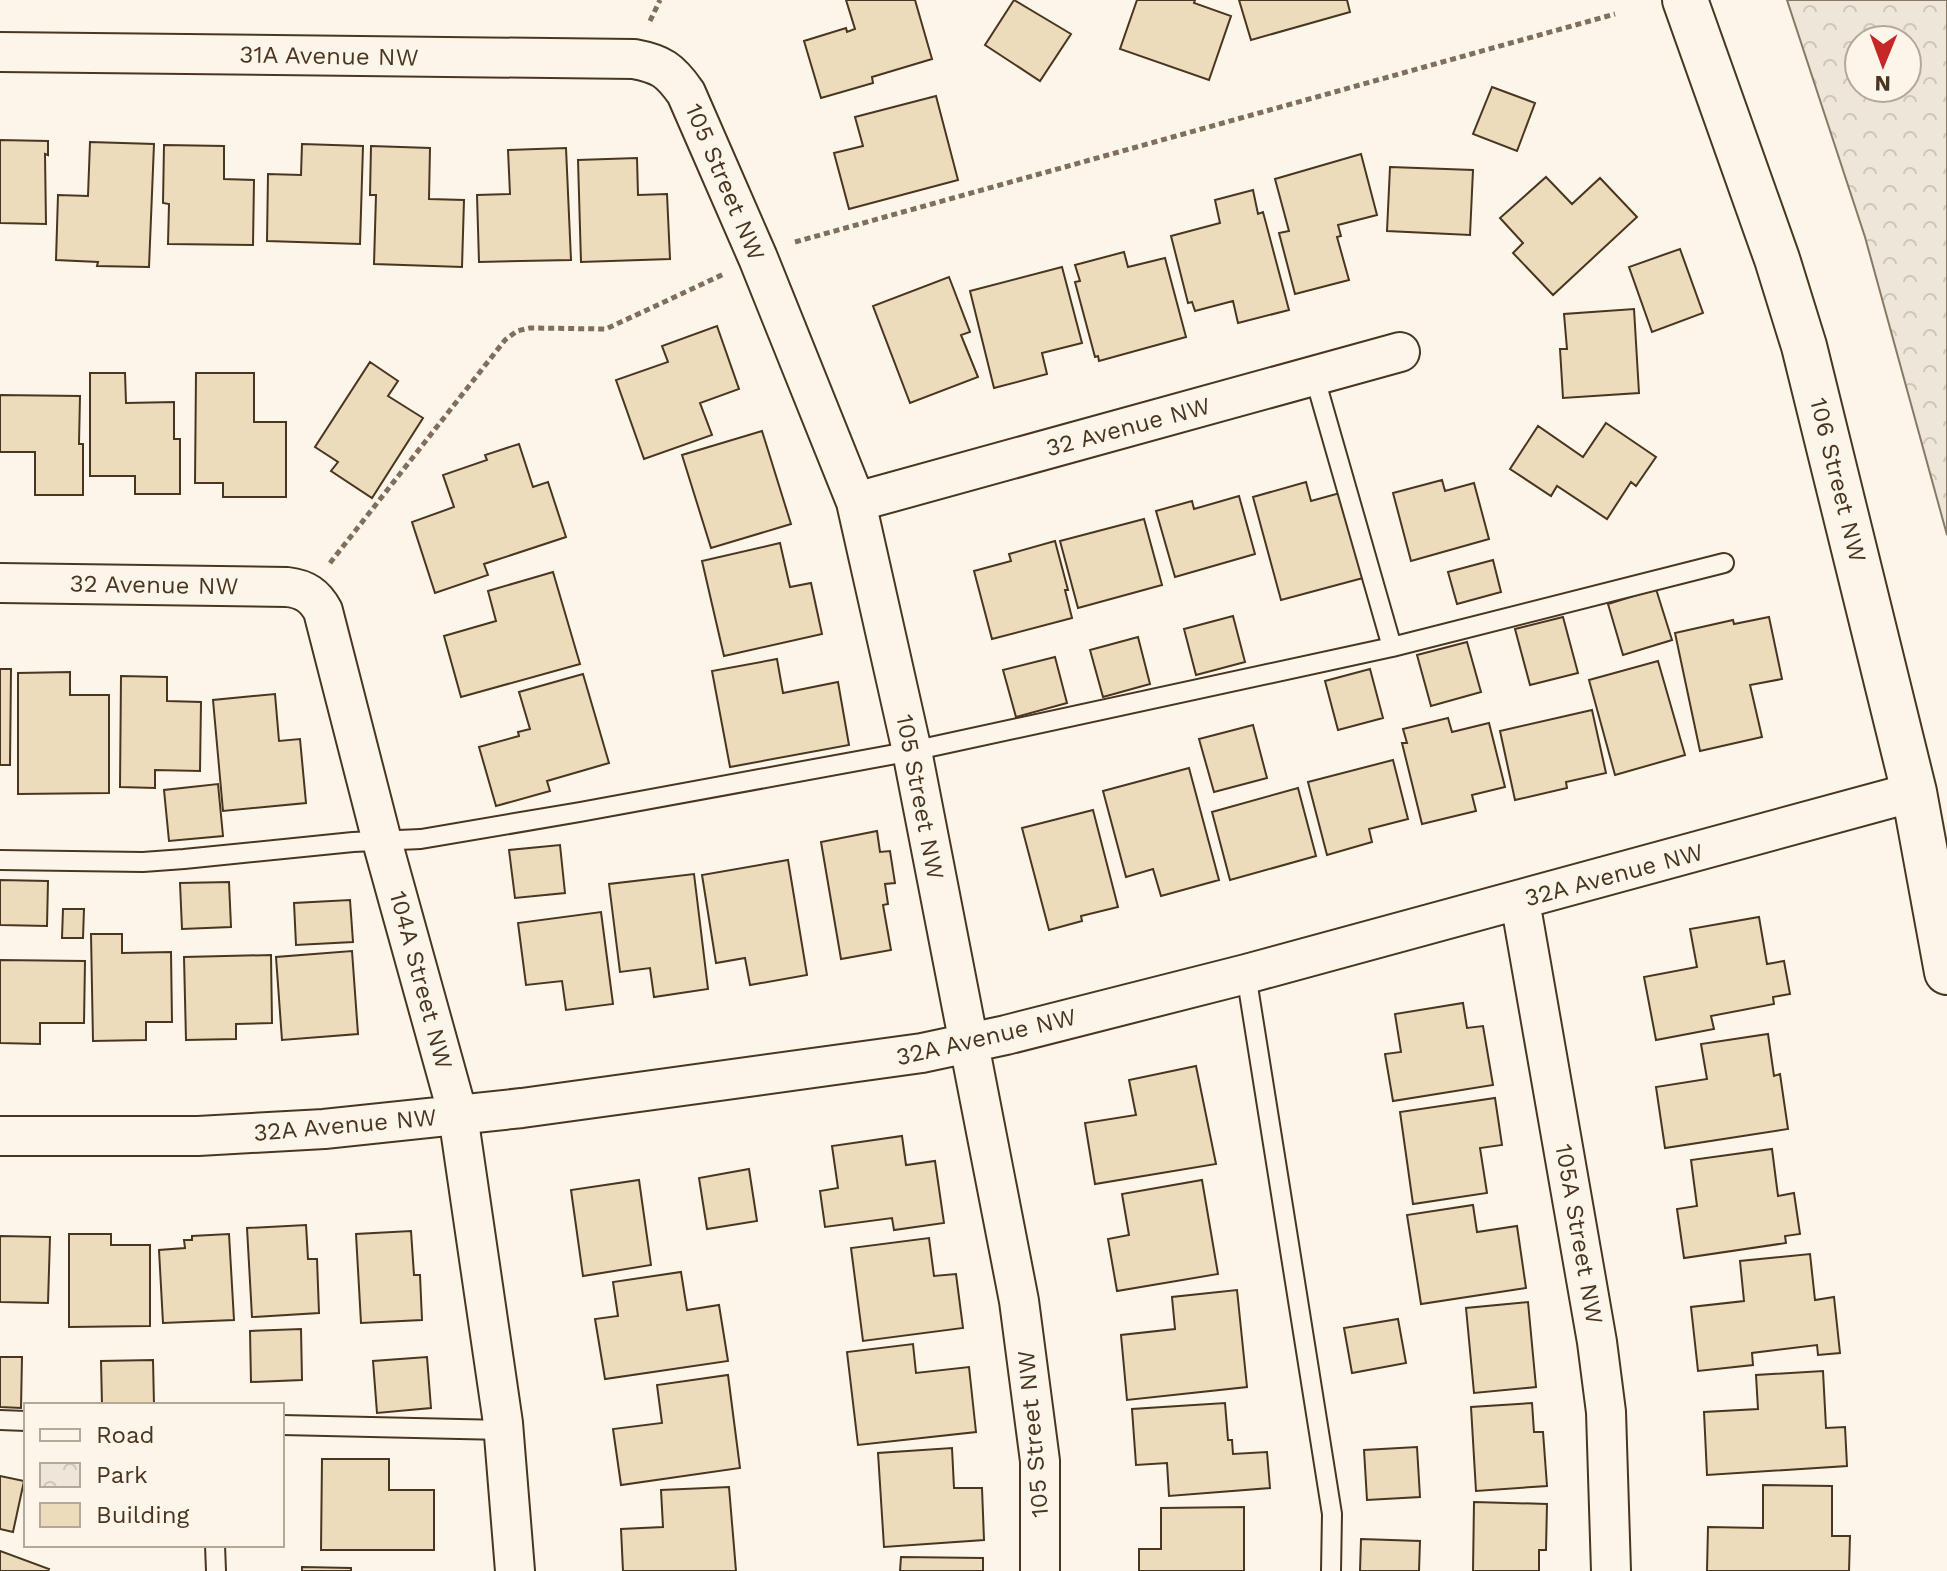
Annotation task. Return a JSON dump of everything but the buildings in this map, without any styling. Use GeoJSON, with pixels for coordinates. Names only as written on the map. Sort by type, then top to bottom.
{"type":"FeatureCollection","features":[{"type":"Feature","properties":{"kind":"street","name":"106 Street NW"},"geometry":{"type":"LineString","coordinates":[[1685,0],[1751,184],[1804,346],[1931,788],[1947,972]]}},
{"type":"Feature","properties":{"kind":"street","name":"31A Avenue NW"},"geometry":{"type":"LineString","coordinates":[[0,52],[634,59],[659,64]]}},
{"type":"Feature","properties":{"kind":"street","name":"105 Street NW"},"geometry":{"type":"LineString","coordinates":[[659,64],[686,93],[758,258],[856,502],[912,751],[1019,1301],[1040,1461],[1040,1571]]}},
{"type":"Feature","properties":{"kind":"street","name":"32 Avenue NW"},"geometry":{"type":"LineString","coordinates":[[856,502],[1400,352]]}},
{"type":"Feature","properties":{"kind":"street","name":"32 Avenue NW"},"geometry":{"type":"LineString","coordinates":[[0,583],[287,587],[306,592]]}},
{"type":"Feature","properties":{"kind":"street","name":"104A Street NW"},"geometry":{"type":"LineString","coordinates":[[306,592],[323,611],[382,841],[458,1115],[504,1430],[515,1571]]}},
{"type":"Feature","properties":{"kind":"street","name":"32A Avenue NW"},"geometry":{"type":"LineString","coordinates":[[0,1136],[198,1136],[324,1129],[458,1115],[879,1061],[967,1044],[1246,974],[1931,788]]}},
{"type":"Feature","properties":{"kind":"street","name":"105A Street NW"},"geometry":{"type":"LineString","coordinates":[[1520,901],[1597,1342],[1606,1412],[1611,1571]]}},
{"type":"Feature","properties":{"kind":"lane"},"geometry":{"type":"LineString","coordinates":[[1314,375],[1392,647]]}},
{"type":"Feature","properties":{"kind":"lane"},"geometry":{"type":"LineString","coordinates":[[0,860],[143,862],[421,839],[580,812],[912,751],[1392,647],[1724,563]]}},
{"type":"Feature","properties":{"kind":"lane"},"geometry":{"type":"LineString","coordinates":[[1246,974],[1332,1514],[1331,1571]]}},
{"type":"Feature","properties":{"kind":"lane"},"geometry":{"type":"LineString","coordinates":[[0,1420],[24,1421]]}},
{"type":"Feature","properties":{"kind":"lane"},"geometry":{"type":"LineString","coordinates":[[284,1425],[504,1430]]}},
{"type":"Feature","properties":{"kind":"lane"},"geometry":{"type":"LineString","coordinates":[[215,1547],[216,1571]]}},
{"type":"Feature","properties":{"kind":"path"},"geometry":{"type":"LineString","coordinates":[[788,243],[1615,14]]}},
{"type":"Feature","properties":{"kind":"path"},"geometry":{"type":"LineString","coordinates":[[306,592],[505,340],[517,331],[530,328],[606,329],[729,272]]}},
{"type":"Feature","properties":{"kind":"green space"},"geometry":{"type":"Polygon","coordinates":[[[1787,0],[1947,0],[1947,535],[1865,237],[1787,0]]]}}]}
